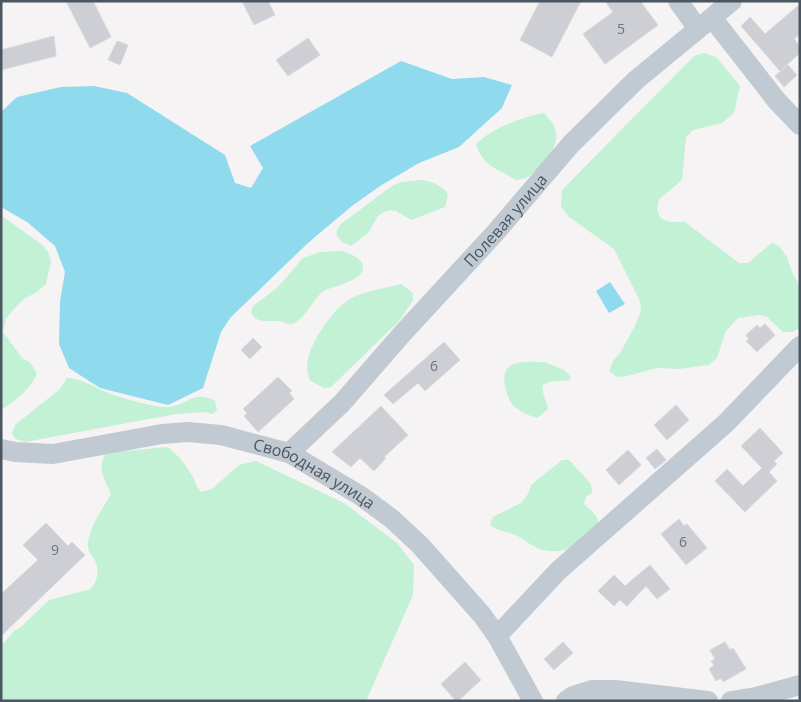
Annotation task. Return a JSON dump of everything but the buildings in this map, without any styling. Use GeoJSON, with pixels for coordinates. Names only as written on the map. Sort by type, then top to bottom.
{"type":"FeatureCollection","features":[{"type":"Feature","properties":{"kind":"street"},"geometry":{"type":"LineString","coordinates":[[678,1],[705,24],[800,125]]}},
{"type":"Feature","properties":{"kind":"street","name":"Полевая улица"},"geometry":{"type":"LineString","coordinates":[[289,453],[342,403],[402,334],[496,232],[571,144],[636,80],[732,1]]}},
{"type":"Feature","properties":{"kind":"street"},"geometry":{"type":"LineString","coordinates":[[497,636],[558,571],[726,423],[800,346]]}},
{"type":"Feature","properties":{"kind":"street","name":"Свободная улица"},"geometry":{"type":"LineString","coordinates":[[1,449],[15,452],[53,454],[162,434],[188,432],[221,435],[289,453],[361,496],[392,519],[420,545],[482,615],[497,636],[533,701]]}},
{"type":"Feature","properties":{"kind":"street"},"geometry":{"type":"LineString","coordinates":[[731,701],[756,697],[800,685]]}},
{"type":"Feature","properties":{"kind":"street"},"geometry":{"type":"LineString","coordinates":[[566,701],[573,696],[592,690],[708,701]]}},
{"type":"Feature","properties":{"kind":"green space"},"geometry":{"type":"Polygon","coordinates":[[[704,53],[716,57],[740,86],[734,113],[722,123],[693,130],[686,137],[682,180],[659,199],[657,210],[661,219],[670,222],[685,222],[739,263],[748,263],[772,243],[779,246],[787,257],[800,287],[800,328],[792,332],[783,332],[767,317],[760,315],[738,318],[726,331],[717,358],[709,365],[678,369],[657,368],[617,377],[609,371],[613,361],[620,353],[635,326],[641,311],[640,301],[614,249],[569,217],[561,207],[562,190],[694,56],[704,53]]]}},
{"type":"Feature","properties":{"kind":"green space"},"geometry":{"type":"Polygon","coordinates":[[[544,113],[554,127],[556,133],[555,145],[548,158],[533,174],[527,178],[516,180],[487,163],[476,145],[481,139],[507,124],[544,113]]]}},
{"type":"Feature","properties":{"kind":"green space"},"geometry":{"type":"Polygon","coordinates":[[[422,180],[443,188],[448,194],[445,207],[411,220],[396,211],[390,210],[378,216],[368,233],[351,246],[338,238],[337,232],[341,224],[392,186],[401,182],[422,180]]]}},
{"type":"Feature","properties":{"kind":"green space"},"geometry":{"type":"Polygon","coordinates":[[[1,215],[42,245],[48,252],[51,261],[46,284],[37,292],[24,299],[6,319],[3,332],[22,358],[30,362],[37,374],[22,395],[1,410],[1,215]]]}},
{"type":"Feature","properties":{"kind":"green space"},"geometry":{"type":"Polygon","coordinates":[[[342,251],[360,260],[363,266],[359,276],[324,291],[303,316],[293,324],[256,319],[251,312],[253,306],[277,288],[303,258],[320,252],[342,251]]]}},
{"type":"Feature","properties":{"kind":"green space"},"geometry":{"type":"Polygon","coordinates":[[[401,284],[413,293],[413,300],[399,321],[331,387],[324,388],[309,380],[307,365],[313,346],[324,325],[340,307],[348,300],[361,294],[401,284]]]}},
{"type":"Feature","properties":{"kind":"green space"},"geometry":{"type":"Polygon","coordinates":[[[545,362],[564,370],[571,377],[569,380],[549,382],[543,385],[548,409],[537,418],[518,410],[513,405],[508,397],[504,379],[507,369],[514,364],[545,362]]]}},
{"type":"Feature","properties":{"kind":"green space"},"geometry":{"type":"Polygon","coordinates":[[[67,378],[73,378],[117,396],[155,406],[175,406],[196,397],[208,398],[215,401],[217,410],[213,414],[204,412],[176,414],[25,442],[16,439],[12,434],[15,425],[60,389],[67,378]]]}},
{"type":"Feature","properties":{"kind":"green space"},"geometry":{"type":"Polygon","coordinates":[[[167,447],[183,462],[201,492],[212,489],[239,465],[256,461],[344,503],[397,543],[414,565],[413,595],[366,701],[1,701],[1,646],[14,631],[21,627],[49,600],[91,589],[96,580],[97,566],[88,545],[93,525],[111,494],[104,479],[102,469],[106,453],[167,447]]]}},
{"type":"Feature","properties":{"kind":"green space"},"geometry":{"type":"Polygon","coordinates":[[[562,460],[569,460],[591,484],[592,493],[586,497],[584,504],[593,512],[598,522],[597,527],[593,531],[567,549],[549,551],[539,549],[515,535],[490,525],[493,517],[521,503],[528,494],[531,485],[562,460]]]}},
{"type":"Feature","properties":{"kind":"water"},"geometry":{"type":"Polygon","coordinates":[[[401,61],[452,79],[484,77],[512,85],[502,108],[459,147],[419,163],[380,186],[352,206],[309,242],[231,317],[221,332],[203,388],[168,405],[100,388],[69,368],[59,344],[60,301],[65,272],[55,246],[27,222],[1,207],[1,112],[17,97],[61,87],[94,86],[127,93],[225,155],[235,183],[251,188],[263,168],[250,146],[401,61]]]}},
{"type":"Feature","properties":{"kind":"water"},"geometry":{"type":"Polygon","coordinates":[[[610,282],[625,304],[609,313],[596,291],[610,282]]]}}]}
